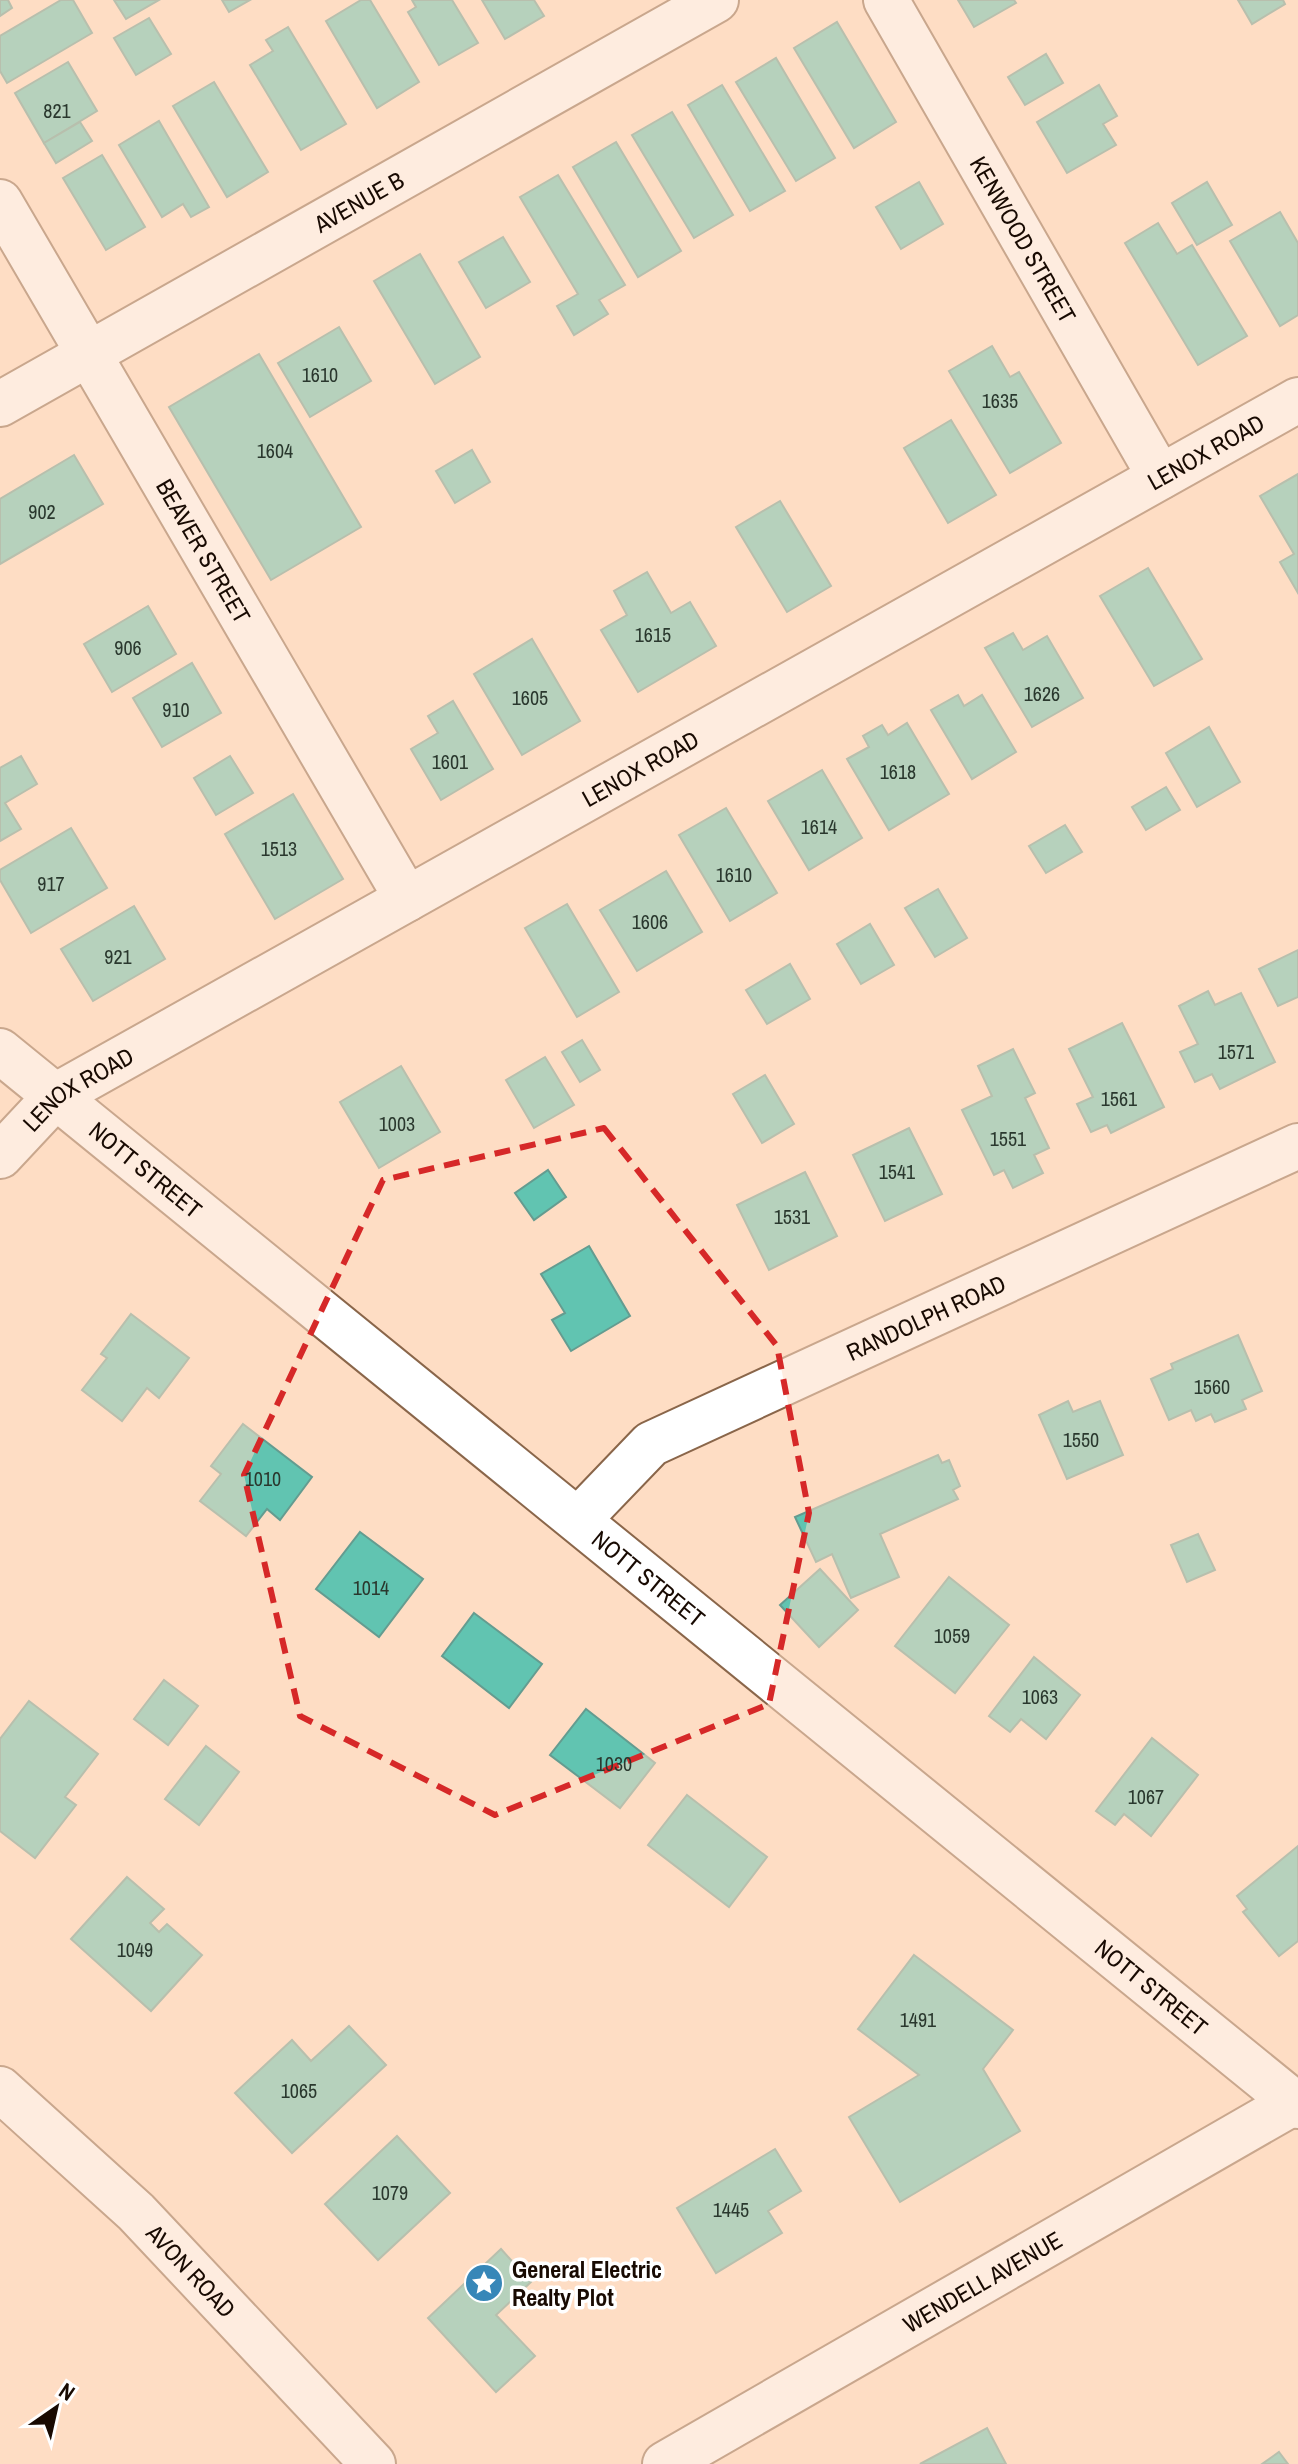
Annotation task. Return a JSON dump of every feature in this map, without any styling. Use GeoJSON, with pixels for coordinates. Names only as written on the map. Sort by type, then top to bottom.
{"type":"FeatureCollection","features":[{"type":"Feature","properties":{"kind":"street","name":"AVENUE B"},"geometry":{"type":"LineString","coordinates":[[0,404],[716,0]]}},
{"type":"Feature","properties":{"kind":"street","name":"KENWOOD STREET"},"geometry":{"type":"LineString","coordinates":[[886,0],[1160,477]]}},
{"type":"Feature","properties":{"kind":"street","name":"BEAVER STREET"},"geometry":{"type":"LineString","coordinates":[[0,202],[407,899]]}},
{"type":"Feature","properties":{"kind":"street","name":"LENOX ROAD"},"geometry":{"type":"LineString","coordinates":[[0,1156],[57,1095],[1298,400]]}},
{"type":"Feature","properties":{"kind":"street","name":"NOTT STREET"},"geometry":{"type":"LineString","coordinates":[[0,1051],[1297,2102]]}},
{"type":"Feature","properties":{"kind":"street","name":"RANDOLPH ROAD"},"geometry":{"type":"LineString","coordinates":[[578,1520],[651,1444],[1298,1146]]}},
{"type":"Feature","properties":{"kind":"street","name":"AVON ROAD"},"geometry":{"type":"LineString","coordinates":[[0,2089],[136,2212],[373,2464]]}},
{"type":"Feature","properties":{"kind":"street","name":"WENDELL AVENUE"},"geometry":{"type":"LineString","coordinates":[[665,2464],[1297,2102]]}},
{"type":"Feature","properties":{"kind":"highlighted area"},"geometry":{"type":"Polygon","coordinates":[[[604,1128],[777,1346],[809,1513],[769,1704],[495,1815],[300,1716],[244,1475],[383,1180],[604,1128]]]}},
{"type":"Feature","properties":{"kind":"building"},"geometry":{"type":"Polygon","coordinates":[[[0,0],[8,0],[12,8],[0,16],[0,0]]]}},
{"type":"Feature","properties":{"kind":"building"},"geometry":{"type":"Polygon","coordinates":[[[61,0],[73,0],[92,33],[7,83],[0,71],[0,36],[61,0]]]}},
{"type":"Feature","properties":{"kind":"building"},"geometry":{"type":"Polygon","coordinates":[[[114,0],[159,0],[126,19],[114,0]]]}},
{"type":"Feature","properties":{"kind":"building"},"geometry":{"type":"Polygon","coordinates":[[[222,0],[250,0],[229,12],[222,0]]]}},
{"type":"Feature","properties":{"kind":"building"},"geometry":{"type":"Polygon","coordinates":[[[361,0],[370,0],[419,82],[377,108],[326,21],[361,0]]]}},
{"type":"Feature","properties":{"kind":"building"},"geometry":{"type":"Polygon","coordinates":[[[412,0],[452,0],[478,43],[439,65],[408,12],[416,7],[412,0]]]}},
{"type":"Feature","properties":{"kind":"building"},"geometry":{"type":"Polygon","coordinates":[[[482,0],[534,0],[544,16],[505,39],[482,0]]]}},
{"type":"Feature","properties":{"kind":"building"},"geometry":{"type":"Polygon","coordinates":[[[958,0],[1014,0],[1016,3],[974,27],[958,0]]]}},
{"type":"Feature","properties":{"kind":"building"},"geometry":{"type":"Polygon","coordinates":[[[1238,0],[1283,0],[1285,4],[1252,24],[1238,0]]]}},
{"type":"Feature","properties":{"kind":"building"},"geometry":{"type":"Polygon","coordinates":[[[149,18],[171,54],[136,75],[114,38],[149,18]]]}},
{"type":"Feature","properties":{"kind":"building"},"geometry":{"type":"Polygon","coordinates":[[[837,22],[896,122],[854,148],[794,48],[837,22]]]}},
{"type":"Feature","properties":{"kind":"building"},"geometry":{"type":"Polygon","coordinates":[[[288,27],[346,124],[301,150],[250,65],[273,51],[266,40],[288,27]]]}},
{"type":"Feature","properties":{"kind":"building"},"geometry":{"type":"Polygon","coordinates":[[[1046,54],[1063,83],[1025,105],[1008,77],[1046,54]]]}},
{"type":"Feature","properties":{"kind":"building"},"geometry":{"type":"Polygon","coordinates":[[[776,58],[835,158],[796,181],[736,82],[776,58]]]}},
{"type":"Feature","properties":{"kind":"building"},"geometry":{"type":"Polygon","coordinates":[[[68,62],[97,111],[44,143],[15,93],[68,62]]]}},
{"type":"Feature","properties":{"kind":"building"},"geometry":{"type":"Polygon","coordinates":[[[214,82],[268,172],[227,197],[173,106],[214,82]]]}},
{"type":"Feature","properties":{"kind":"building"},"geometry":{"type":"Polygon","coordinates":[[[722,85],[785,191],[750,211],[688,105],[722,85]]]}},
{"type":"Feature","properties":{"kind":"building"},"geometry":{"type":"Polygon","coordinates":[[[1099,85],[1117,116],[1103,124],[1116,145],[1067,173],[1037,122],[1099,85]]]}},
{"type":"Feature","properties":{"kind":"building"},"geometry":{"type":"Polygon","coordinates":[[[672,112],[733,215],[694,238],[632,135],[672,112]]]}},
{"type":"Feature","properties":{"kind":"building"},"geometry":{"type":"Polygon","coordinates":[[[159,121],[209,207],[191,217],[183,204],[162,217],[119,145],[159,121]]]}},
{"type":"Feature","properties":{"kind":"building"},"geometry":{"type":"Polygon","coordinates":[[[80,122],[92,141],[56,163],[44,143],[80,122]]]}},
{"type":"Feature","properties":{"kind":"building"},"geometry":{"type":"Polygon","coordinates":[[[616,142],[681,251],[638,277],[573,167],[616,142]]]}},
{"type":"Feature","properties":{"kind":"building"},"geometry":{"type":"Polygon","coordinates":[[[102,155],[145,227],[106,250],[63,178],[102,155]]]}},
{"type":"Feature","properties":{"kind":"building"},"geometry":{"type":"Polygon","coordinates":[[[558,175],[625,285],[599,300],[608,314],[574,335],[557,306],[578,294],[520,197],[558,175]]]}},
{"type":"Feature","properties":{"kind":"building"},"geometry":{"type":"Polygon","coordinates":[[[919,182],[943,224],[901,249],[876,207],[919,182]]]}},
{"type":"Feature","properties":{"kind":"building"},"geometry":{"type":"Polygon","coordinates":[[[1207,182],[1232,225],[1197,245],[1172,203],[1207,182]]]}},
{"type":"Feature","properties":{"kind":"building"},"geometry":{"type":"Polygon","coordinates":[[[1280,212],[1298,243],[1298,315],[1280,326],[1230,241],[1280,212]]]}},
{"type":"Feature","properties":{"kind":"building"},"geometry":{"type":"Polygon","coordinates":[[[1158,223],[1177,254],[1192,245],[1247,336],[1198,365],[1125,243],[1158,223]]]}},
{"type":"Feature","properties":{"kind":"building"},"geometry":{"type":"Polygon","coordinates":[[[503,237],[530,282],[486,308],[459,262],[503,237]]]}},
{"type":"Feature","properties":{"kind":"building"},"geometry":{"type":"Polygon","coordinates":[[[420,254],[480,357],[435,384],[374,281],[420,254]]]}},
{"type":"Feature","properties":{"kind":"building"},"geometry":{"type":"Polygon","coordinates":[[[339,327],[371,381],[310,417],[278,363],[339,327]]]}},
{"type":"Feature","properties":{"kind":"building"},"geometry":{"type":"Polygon","coordinates":[[[992,346],[1010,377],[1019,372],[1061,443],[1010,473],[949,371],[992,346]]]}},
{"type":"Feature","properties":{"kind":"building"},"geometry":{"type":"Polygon","coordinates":[[[259,354],[361,527],[271,580],[169,407],[259,354]]]}},
{"type":"Feature","properties":{"kind":"building"},"geometry":{"type":"Polygon","coordinates":[[[951,420],[996,495],[948,523],[904,448],[951,420]]]}},
{"type":"Feature","properties":{"kind":"building"},"geometry":{"type":"Polygon","coordinates":[[[472,450],[490,482],[455,503],[436,471],[472,450]]]}},
{"type":"Feature","properties":{"kind":"building"},"geometry":{"type":"Polygon","coordinates":[[[74,455],[103,504],[0,564],[0,499],[74,455]]]}},
{"type":"Feature","properties":{"kind":"building"},"geometry":{"type":"Polygon","coordinates":[[[1298,474],[1298,593],[1280,562],[1294,554],[1260,496],[1298,474]]]}},
{"type":"Feature","properties":{"kind":"building"},"geometry":{"type":"Polygon","coordinates":[[[780,501],[831,586],[787,612],[736,527],[780,501]]]}},
{"type":"Feature","properties":{"kind":"building"},"geometry":{"type":"Polygon","coordinates":[[[1148,568],[1202,659],[1154,686],[1100,596],[1148,568]]]}},
{"type":"Feature","properties":{"kind":"building"},"geometry":{"type":"Polygon","coordinates":[[[647,572],[671,613],[690,602],[716,646],[638,692],[601,630],[627,615],[614,591],[647,572]]]}},
{"type":"Feature","properties":{"kind":"building"},"geometry":{"type":"Polygon","coordinates":[[[148,606],[176,654],[112,692],[84,644],[148,606]]]}},
{"type":"Feature","properties":{"kind":"building"},"geometry":{"type":"Polygon","coordinates":[[[1013,633],[1023,650],[1047,636],[1083,698],[1032,727],[985,648],[1013,633]]]}},
{"type":"Feature","properties":{"kind":"building"},"geometry":{"type":"Polygon","coordinates":[[[532,639],[580,721],[522,755],[474,674],[532,639]]]}},
{"type":"Feature","properties":{"kind":"building"},"geometry":{"type":"Polygon","coordinates":[[[192,663],[221,713],[162,747],[133,698],[192,663]]]}},
{"type":"Feature","properties":{"kind":"building"},"geometry":{"type":"Polygon","coordinates":[[[958,695],[964,706],[982,695],[1016,752],[972,779],[931,710],[958,695]]]}},
{"type":"Feature","properties":{"kind":"building"},"geometry":{"type":"Polygon","coordinates":[[[453,701],[493,769],[441,800],[411,749],[438,733],[428,716],[453,701]]]}},
{"type":"Feature","properties":{"kind":"building"},"geometry":{"type":"Polygon","coordinates":[[[907,723],[949,794],[889,830],[847,759],[869,747],[863,736],[882,725],[888,735],[907,723]]]}},
{"type":"Feature","properties":{"kind":"building"},"geometry":{"type":"Polygon","coordinates":[[[1209,727],[1240,782],[1197,807],[1166,753],[1209,727]]]}},
{"type":"Feature","properties":{"kind":"building"},"geometry":{"type":"Polygon","coordinates":[[[21,756],[37,784],[5,803],[21,829],[0,841],[0,768],[21,756]]]}},
{"type":"Feature","properties":{"kind":"building"},"geometry":{"type":"Polygon","coordinates":[[[230,756],[253,793],[216,815],[194,778],[230,756]]]}},
{"type":"Feature","properties":{"kind":"building"},"geometry":{"type":"Polygon","coordinates":[[[822,770],[862,838],[809,870],[768,801],[822,770]]]}},
{"type":"Feature","properties":{"kind":"building"},"geometry":{"type":"Polygon","coordinates":[[[1166,787],[1180,810],[1146,830],[1132,807],[1166,787]]]}},
{"type":"Feature","properties":{"kind":"building"},"geometry":{"type":"Polygon","coordinates":[[[293,794],[343,879],[275,919],[225,834],[293,794]]]}},
{"type":"Feature","properties":{"kind":"building"},"geometry":{"type":"Polygon","coordinates":[[[726,808],[777,893],[730,921],[679,835],[726,808]]]}},
{"type":"Feature","properties":{"kind":"building"},"geometry":{"type":"Polygon","coordinates":[[[1065,825],[1082,852],[1046,873],[1029,846],[1065,825]]]}},
{"type":"Feature","properties":{"kind":"building"},"geometry":{"type":"Polygon","coordinates":[[[71,828],[107,888],[31,933],[0,880],[0,870],[71,828]]]}},
{"type":"Feature","properties":{"kind":"building"},"geometry":{"type":"Polygon","coordinates":[[[666,871],[702,932],[637,971],[600,910],[666,871]]]}},
{"type":"Feature","properties":{"kind":"building"},"geometry":{"type":"Polygon","coordinates":[[[938,889],[967,938],[935,957],[905,908],[938,889]]]}},
{"type":"Feature","properties":{"kind":"building"},"geometry":{"type":"Polygon","coordinates":[[[567,904],[619,992],[577,1017],[525,928],[567,904]]]}},
{"type":"Feature","properties":{"kind":"building"},"geometry":{"type":"Polygon","coordinates":[[[134,906],[165,959],[93,1001],[61,949],[134,906]]]}},
{"type":"Feature","properties":{"kind":"building"},"geometry":{"type":"Polygon","coordinates":[[[870,924],[894,965],[861,984],[837,944],[870,924]]]}},
{"type":"Feature","properties":{"kind":"building"},"geometry":{"type":"Polygon","coordinates":[[[1298,950],[1298,997],[1278,1006],[1259,969],[1298,950]]]}},
{"type":"Feature","properties":{"kind":"building"},"geometry":{"type":"Polygon","coordinates":[[[790,964],[810,999],[767,1024],[746,990],[790,964]]]}},
{"type":"Feature","properties":{"kind":"building"},"geometry":{"type":"Polygon","coordinates":[[[1208,991],[1215,1005],[1241,993],[1275,1062],[1220,1089],[1212,1074],[1195,1082],[1180,1052],[1198,1044],[1179,1006],[1208,991]]]}},
{"type":"Feature","properties":{"kind":"building"},"geometry":{"type":"Polygon","coordinates":[[[1122,1023],[1164,1107],[1111,1133],[1107,1125],[1091,1132],[1077,1104],[1093,1097],[1069,1049],[1122,1023]]]}},
{"type":"Feature","properties":{"kind":"building"},"geometry":{"type":"Polygon","coordinates":[[[582,1040],[600,1070],[580,1082],[562,1052],[582,1040]]]}},
{"type":"Feature","properties":{"kind":"building"},"geometry":{"type":"Polygon","coordinates":[[[1013,1049],[1035,1093],[1025,1098],[1049,1148],[1034,1155],[1043,1173],[1013,1188],[1004,1170],[994,1175],[962,1110],[992,1096],[978,1066],[1013,1049]]]}},
{"type":"Feature","properties":{"kind":"building"},"geometry":{"type":"Polygon","coordinates":[[[545,1057],[574,1105],[534,1128],[506,1080],[545,1057]]]}},
{"type":"Feature","properties":{"kind":"building"},"geometry":{"type":"Polygon","coordinates":[[[401,1066],[440,1132],[379,1168],[340,1102],[401,1066]]]}},
{"type":"Feature","properties":{"kind":"building"},"geometry":{"type":"Polygon","coordinates":[[[765,1075],[794,1124],[762,1143],[733,1094],[765,1075]]]}},
{"type":"Feature","properties":{"kind":"building"},"geometry":{"type":"Polygon","coordinates":[[[909,1128],[942,1194],[885,1221],[853,1155],[909,1128]]]}},
{"type":"Feature","properties":{"kind":"building"},"geometry":{"type":"Polygon","coordinates":[[[548,1170],[566,1197],[534,1220],[515,1193],[548,1170]]]}},
{"type":"Feature","properties":{"kind":"building"},"geometry":{"type":"Polygon","coordinates":[[[805,1172],[837,1236],[769,1270],[737,1205],[805,1172]]]}},
{"type":"Feature","properties":{"kind":"building"},"geometry":{"type":"Polygon","coordinates":[[[589,1246],[630,1316],[571,1351],[552,1320],[565,1313],[541,1274],[589,1246]]]}},
{"type":"Feature","properties":{"kind":"building"},"geometry":{"type":"Polygon","coordinates":[[[131,1314],[189,1358],[159,1398],[147,1388],[122,1421],[82,1390],[107,1358],[101,1354],[131,1314]]]}},
{"type":"Feature","properties":{"kind":"building"},"geometry":{"type":"Polygon","coordinates":[[[1238,1335],[1262,1391],[1242,1400],[1246,1409],[1215,1422],[1211,1414],[1196,1421],[1191,1410],[1169,1420],[1151,1379],[1173,1369],[1171,1364],[1238,1335]]]}},
{"type":"Feature","properties":{"kind":"building"},"geometry":{"type":"Polygon","coordinates":[[[1068,1401],[1073,1412],[1100,1401],[1123,1455],[1067,1479],[1039,1415],[1068,1401]]]}},
{"type":"Feature","properties":{"kind":"building"},"geometry":{"type":"Polygon","coordinates":[[[243,1424],[312,1477],[280,1520],[267,1509],[246,1536],[200,1501],[221,1474],[211,1466],[243,1424]]]}},
{"type":"Feature","properties":{"kind":"building"},"geometry":{"type":"Polygon","coordinates":[[[938,1455],[942,1463],[949,1460],[960,1486],[953,1490],[958,1499],[880,1534],[899,1577],[851,1598],[832,1554],[816,1562],[795,1517],[938,1455]]]}},
{"type":"Feature","properties":{"kind":"building"},"geometry":{"type":"Polygon","coordinates":[[[360,1532],[423,1579],[379,1637],[316,1589],[360,1532]]]}},
{"type":"Feature","properties":{"kind":"building"},"geometry":{"type":"Polygon","coordinates":[[[1198,1534],[1215,1570],[1187,1582],[1171,1545],[1198,1534]]]}},
{"type":"Feature","properties":{"kind":"building"},"geometry":{"type":"Polygon","coordinates":[[[820,1569],[858,1610],[819,1647],[780,1605],[820,1569]]]}},
{"type":"Feature","properties":{"kind":"building"},"geometry":{"type":"Polygon","coordinates":[[[949,1577],[1009,1625],[955,1693],[895,1646],[949,1577]]]}},
{"type":"Feature","properties":{"kind":"building"},"geometry":{"type":"Polygon","coordinates":[[[474,1613],[542,1664],[509,1708],[442,1656],[474,1613]]]}},
{"type":"Feature","properties":{"kind":"building"},"geometry":{"type":"Polygon","coordinates":[[[1034,1657],[1080,1695],[1046,1739],[1021,1719],[1010,1732],[989,1716],[1034,1657]]]}},
{"type":"Feature","properties":{"kind":"building"},"geometry":{"type":"Polygon","coordinates":[[[164,1680],[198,1706],[168,1745],[134,1719],[164,1680]]]}},
{"type":"Feature","properties":{"kind":"building"},"geometry":{"type":"Polygon","coordinates":[[[29,1701],[98,1754],[65,1797],[76,1805],[35,1858],[0,1831],[0,1739],[29,1701]]]}},
{"type":"Feature","properties":{"kind":"building"},"geometry":{"type":"Polygon","coordinates":[[[586,1709],[655,1763],[620,1808],[550,1755],[586,1709]]]}},
{"type":"Feature","properties":{"kind":"building"},"geometry":{"type":"Polygon","coordinates":[[[1152,1738],[1198,1775],[1151,1836],[1124,1814],[1115,1825],[1096,1811],[1152,1738]]]}},
{"type":"Feature","properties":{"kind":"building"},"geometry":{"type":"Polygon","coordinates":[[[206,1746],[239,1772],[199,1825],[165,1799],[206,1746]]]}},
{"type":"Feature","properties":{"kind":"building"},"geometry":{"type":"Polygon","coordinates":[[[687,1795],[767,1857],[729,1907],[648,1845],[687,1795]]]}},
{"type":"Feature","properties":{"kind":"building"},"geometry":{"type":"Polygon","coordinates":[[[1298,1846],[1298,1941],[1279,1956],[1243,1912],[1247,1909],[1237,1896],[1298,1846]]]}},
{"type":"Feature","properties":{"kind":"building"},"geometry":{"type":"Polygon","coordinates":[[[127,1877],[164,1909],[150,1923],[159,1932],[167,1924],[202,1955],[151,2011],[71,1939],[127,1877]]]}},
{"type":"Feature","properties":{"kind":"building"},"geometry":{"type":"Polygon","coordinates":[[[914,1955],[1013,2030],[983,2069],[1020,2131],[900,2202],[849,2117],[919,2075],[858,2029],[914,1955]]]}},
{"type":"Feature","properties":{"kind":"building"},"geometry":{"type":"Polygon","coordinates":[[[349,2026],[386,2065],[292,2153],[235,2093],[292,2040],[311,2061],[349,2026]]]}},
{"type":"Feature","properties":{"kind":"building"},"geometry":{"type":"Polygon","coordinates":[[[397,2136],[450,2193],[378,2260],[325,2204],[397,2136]]]}},
{"type":"Feature","properties":{"kind":"building"},"geometry":{"type":"Polygon","coordinates":[[[775,2149],[801,2191],[768,2211],[782,2233],[716,2273],[677,2208],[775,2149]]]}},
{"type":"Feature","properties":{"kind":"building"},"geometry":{"type":"Polygon","coordinates":[[[501,2249],[531,2282],[496,2315],[535,2356],[496,2392],[428,2318],[501,2249]]]}},
{"type":"Feature","properties":{"kind":"building"},"geometry":{"type":"Polygon","coordinates":[[[987,2428],[1006,2464],[920,2464],[987,2428]]]}},
{"type":"Feature","properties":{"kind":"building"},"geometry":{"type":"Polygon","coordinates":[[[1279,2452],[1288,2464],[1262,2464],[1279,2452]]]}},
{"type":"Feature","properties":{"kind":"place","name":"General Electric Realty Plot"},"geometry":{"type":"Point","coordinates":[484,2283]}}]}
